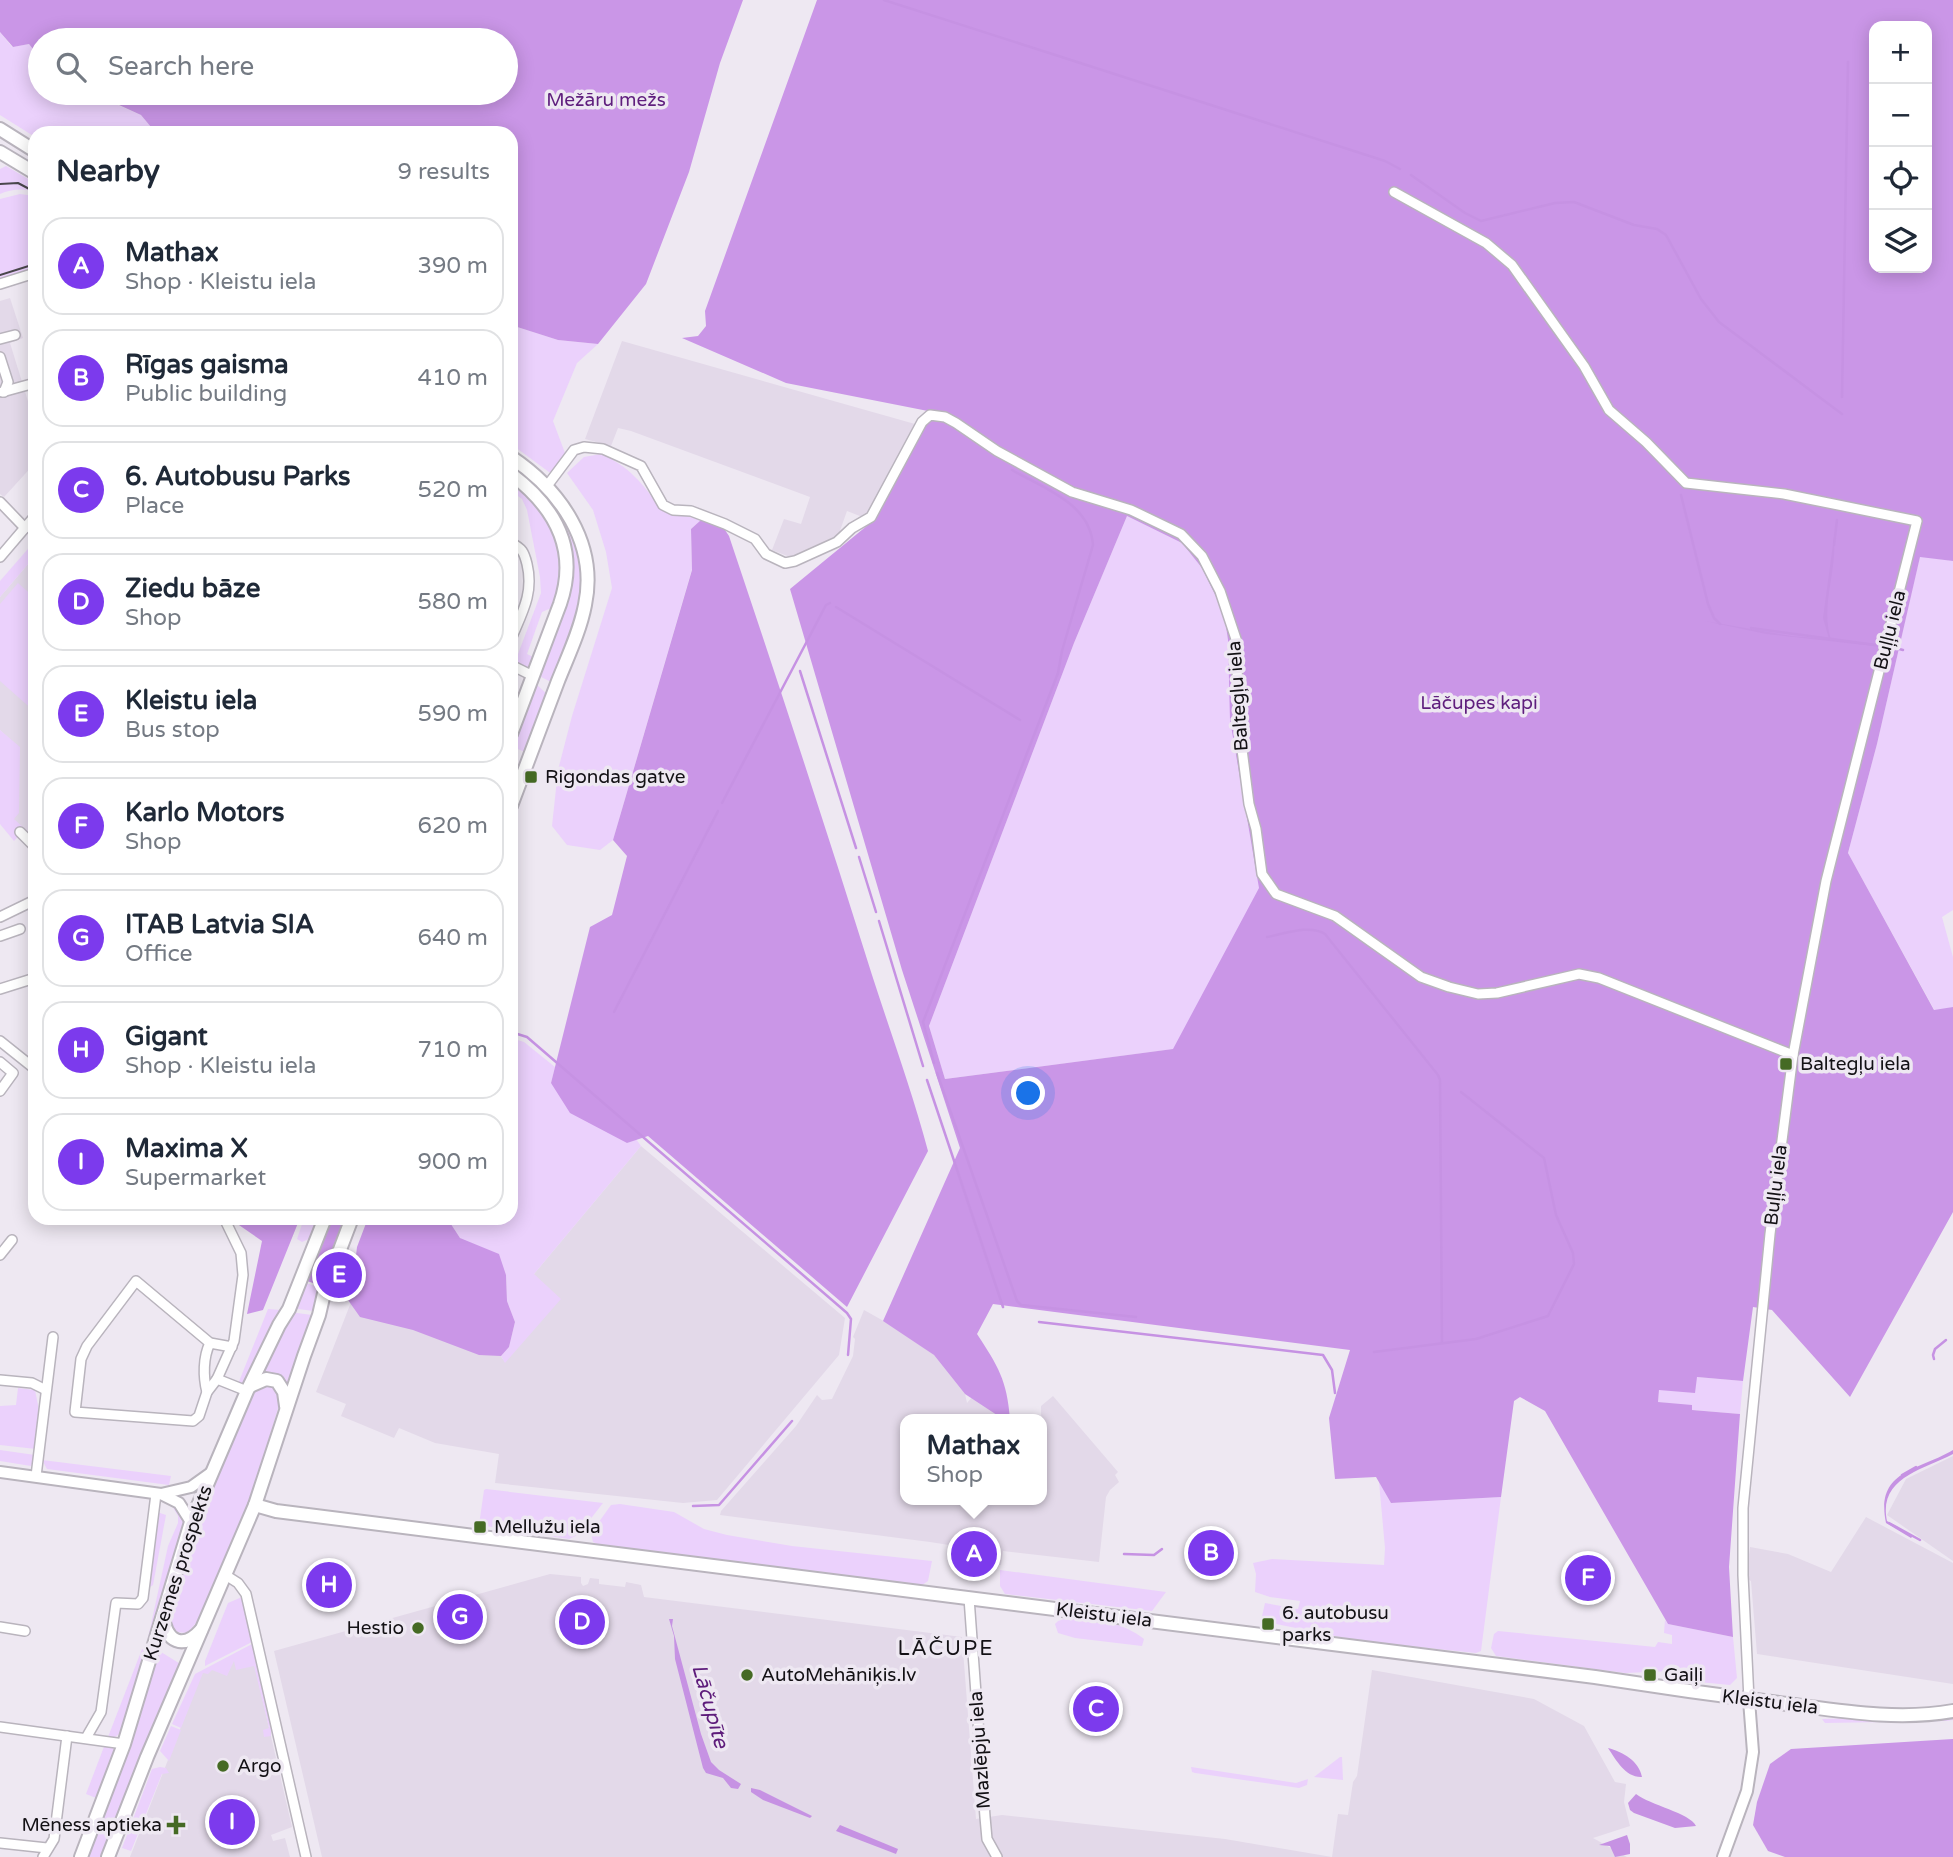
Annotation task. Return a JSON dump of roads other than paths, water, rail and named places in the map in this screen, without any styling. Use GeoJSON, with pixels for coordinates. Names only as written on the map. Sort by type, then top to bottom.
{"type":"FeatureCollection","features":[{"type":"Feature","properties":{"kind":"main road"},"geometry":{"type":"LineString","coordinates":[[0,129],[28,147]]}},
{"type":"Feature","properties":{"kind":"main road"},"geometry":{"type":"LineString","coordinates":[[0,152],[28,169]]}},
{"type":"Feature","properties":{"kind":"main road"},"geometry":{"type":"LineString","coordinates":[[518,463],[547,486],[567,512],[579,535],[586,558],[588,580],[582,616],[518,788]]}},
{"type":"Feature","properties":{"kind":"main road"},"geometry":{"type":"LineString","coordinates":[[518,480],[550,513],[563,538],[567,556],[564,594],[518,716]]}},
{"type":"Feature","properties":{"kind":"main road"},"geometry":{"type":"LineString","coordinates":[[533,676],[555,690]]}},
{"type":"Feature","properties":{"kind":"main road","name":"Kurzemes prospekts"},"geometry":{"type":"LineString","coordinates":[[81,1857],[124,1744],[191,1522],[249,1389],[279,1325],[285,1318],[322,1225]]}},
{"type":"Feature","properties":{"kind":"main road","name":"Kurzemes prospekts"},"geometry":{"type":"LineString","coordinates":[[108,1857],[147,1757],[255,1505],[316,1325],[325,1289],[349,1225]]}},
{"type":"Feature","properties":{"kind":"main road"},"geometry":{"type":"LineString","coordinates":[[249,1389],[266,1379],[277,1381],[286,1397],[286,1410]]}},
{"type":"Feature","properties":{"kind":"main road","name":"Kleistu iela"},"geometry":{"type":"LineString","coordinates":[[255,1505],[276,1511],[1595,1677],[1749,1700],[1880,1714],[1953,1712]]}},
{"type":"Feature","properties":{"kind":"main road"},"geometry":{"type":"LineString","coordinates":[[163,1615],[164,1628],[174,1639],[193,1639],[202,1629]]}},
{"type":"Feature","properties":{"kind":"street","name":"Buļļu iela"},"geometry":{"type":"LineString","coordinates":[[1394,192],[1486,243],[1511,265],[1584,366],[1609,410],[1646,442],[1686,483],[1784,494],[1917,521],[1826,881],[1793,1055],[1770,1234],[1743,1508],[1743,1575],[1753,1752],[1747,1791],[1723,1857]]}},
{"type":"Feature","properties":{"kind":"street"},"geometry":{"type":"LineString","coordinates":[[0,284],[28,275]]}},
{"type":"Feature","properties":{"kind":"street"},"geometry":{"type":"LineString","coordinates":[[0,339],[15,335]]}},
{"type":"Feature","properties":{"kind":"street"},"geometry":{"type":"LineString","coordinates":[[0,357],[8,382],[2,392]]}},
{"type":"Feature","properties":{"kind":"street"},"geometry":{"type":"LineString","coordinates":[[2,392],[28,385]]}},
{"type":"Feature","properties":{"kind":"street","name":"Baltegļu iela"},"geometry":{"type":"LineString","coordinates":[[547,486],[574,450],[584,447],[603,449],[640,466],[663,505],[673,510],[691,511],[725,524],[755,539],[766,554],[785,564],[837,542],[852,528],[871,517],[922,422],[930,415],[945,417],[997,451],[1072,492],[1131,510],[1181,534],[1202,556],[1220,591],[1236,639],[1239,726],[1249,804],[1256,829],[1262,874],[1276,894],[1335,916],[1421,977],[1449,987],[1478,994],[1497,993],[1579,974],[1793,1055]]}},
{"type":"Feature","properties":{"kind":"street"},"geometry":{"type":"LineString","coordinates":[[0,502],[26,528]]}},
{"type":"Feature","properties":{"kind":"street"},"geometry":{"type":"LineString","coordinates":[[0,557],[28,525]]}},
{"type":"Feature","properties":{"kind":"street"},"geometry":{"type":"LineString","coordinates":[[518,546],[524,553],[531,583],[518,622]]}},
{"type":"Feature","properties":{"kind":"street"},"geometry":{"type":"LineString","coordinates":[[518,668],[533,676]]}},
{"type":"Feature","properties":{"kind":"street"},"geometry":{"type":"LineString","coordinates":[[20,832],[28,840]]}},
{"type":"Feature","properties":{"kind":"street"},"geometry":{"type":"LineString","coordinates":[[0,916],[28,903]]}},
{"type":"Feature","properties":{"kind":"street"},"geometry":{"type":"LineString","coordinates":[[0,936],[20,929]]}},
{"type":"Feature","properties":{"kind":"street"},"geometry":{"type":"LineString","coordinates":[[0,989],[28,980]]}},
{"type":"Feature","properties":{"kind":"street"},"geometry":{"type":"LineString","coordinates":[[0,1033],[2,1042],[28,1063]]}},
{"type":"Feature","properties":{"kind":"street"},"geometry":{"type":"LineString","coordinates":[[0,1062],[13,1073],[0,1091]]}},
{"type":"Feature","properties":{"kind":"street"},"geometry":{"type":"LineString","coordinates":[[227,1225],[241,1253],[244,1267],[236,1333],[232,1347],[216,1380],[206,1392],[199,1416],[186,1422],[75,1412],[81,1359],[87,1346],[136,1281],[210,1343],[232,1347]]}},
{"type":"Feature","properties":{"kind":"street"},"geometry":{"type":"LineString","coordinates":[[0,1255],[12,1240]]}},
{"type":"Feature","properties":{"kind":"street"},"geometry":{"type":"LineString","coordinates":[[36,1476],[53,1337]]}},
{"type":"Feature","properties":{"kind":"street"},"geometry":{"type":"LineString","coordinates":[[206,1392],[203,1380],[210,1343]]}},
{"type":"Feature","properties":{"kind":"street"},"geometry":{"type":"LineString","coordinates":[[0,1380],[32,1383],[46,1390]]}},
{"type":"Feature","properties":{"kind":"street"},"geometry":{"type":"LineString","coordinates":[[216,1380],[249,1389]]}},
{"type":"Feature","properties":{"kind":"street"},"geometry":{"type":"LineString","coordinates":[[0,1472],[159,1494],[179,1503],[191,1522]]}},
{"type":"Feature","properties":{"kind":"street"},"geometry":{"type":"LineString","coordinates":[[159,1494],[191,1487],[212,1472]]}},
{"type":"Feature","properties":{"kind":"street"},"geometry":{"type":"LineString","coordinates":[[86,1738],[101,1712],[116,1603],[138,1604],[143,1598],[159,1494]]}},
{"type":"Feature","properties":{"kind":"street"},"geometry":{"type":"LineString","coordinates":[[226,1576],[238,1583],[246,1594],[306,1857]]}},
{"type":"Feature","properties":{"kind":"street","name":"Mazlēpju iela"},"geometry":{"type":"LineString","coordinates":[[969,1598],[987,1839],[997,1857]]}},
{"type":"Feature","properties":{"kind":"street"},"geometry":{"type":"LineString","coordinates":[[0,1627],[25,1631]]}},
{"type":"Feature","properties":{"kind":"street"},"geometry":{"type":"LineString","coordinates":[[0,1727],[124,1744]]}},
{"type":"Feature","properties":{"kind":"street"},"geometry":{"type":"LineString","coordinates":[[0,1843],[45,1853],[54,1839],[67,1736]]}},
{"type":"Feature","properties":{"kind":"waterway"},"geometry":{"type":"LineString","coordinates":[[884,0],[1385,161],[1400,169]]}},
{"type":"Feature","properties":{"kind":"waterway"},"geometry":{"type":"LineString","coordinates":[[1842,397],[1848,62]]}},
{"type":"Feature","properties":{"kind":"waterway"},"geometry":{"type":"LineString","coordinates":[[1411,175],[1465,213],[1481,221],[1555,203],[1574,202],[1634,225],[1657,229],[1666,235],[1701,299],[1719,322],[1842,414]]}},
{"type":"Feature","properties":{"kind":"waterway"},"geometry":{"type":"LineString","coordinates":[[934,1063],[923,1022],[1058,673],[1093,545],[1090,530],[1074,508],[1063,498],[1012,470]]}},
{"type":"Feature","properties":{"kind":"waterway"},"geometry":{"type":"LineString","coordinates":[[1681,495],[1708,604],[1720,624]]}},
{"type":"Feature","properties":{"kind":"waterway"},"geometry":{"type":"LineString","coordinates":[[1834,545],[1837,520]]}},
{"type":"Feature","properties":{"kind":"waterway"},"geometry":{"type":"LineString","coordinates":[[722,803],[826,605],[830,603]]}},
{"type":"Feature","properties":{"kind":"waterway"},"geometry":{"type":"LineString","coordinates":[[836,607],[1020,720]]}},
{"type":"Feature","properties":{"kind":"waterway"},"geometry":{"type":"LineString","coordinates":[[1751,628],[1876,645]]}},
{"type":"Feature","properties":{"kind":"waterway"},"geometry":{"type":"LineString","coordinates":[[1892,647],[1903,650]]}},
{"type":"Feature","properties":{"kind":"waterway"},"geometry":{"type":"LineString","coordinates":[[800,671],[856,848]]}},
{"type":"Feature","properties":{"kind":"waterway"},"geometry":{"type":"LineString","coordinates":[[614,1012],[718,811]]}},
{"type":"Feature","properties":{"kind":"waterway"},"geometry":{"type":"LineString","coordinates":[[859,857],[876,912]]}},
{"type":"Feature","properties":{"kind":"waterway"},"geometry":{"type":"LineString","coordinates":[[879,921],[923,1066]]}},
{"type":"Feature","properties":{"kind":"waterway"},"geometry":{"type":"LineString","coordinates":[[1267,937],[1305,930],[1325,934],[1438,1075],[1442,1343]]}},
{"type":"Feature","properties":{"kind":"waterway"},"geometry":{"type":"LineString","coordinates":[[518,1034],[527,1037],[847,1313],[851,1319],[848,1355]]}},
{"type":"Feature","properties":{"kind":"waterway"},"geometry":{"type":"LineString","coordinates":[[937,1073],[1017,1301],[1021,1305],[1136,1317]]}},
{"type":"Feature","properties":{"kind":"waterway"},"geometry":{"type":"LineString","coordinates":[[927,1080],[1003,1307]]}},
{"type":"Feature","properties":{"kind":"waterway"},"geometry":{"type":"LineString","coordinates":[[1374,1352],[1476,1339],[1548,1316],[1574,1264],[1573,1253],[1556,1215],[1544,1158],[1461,1092]]}},
{"type":"Feature","properties":{"kind":"waterway"},"geometry":{"type":"LineString","coordinates":[[1039,1322],[1323,1355],[1332,1370],[1335,1393]]}},
{"type":"Feature","properties":{"kind":"waterway"},"geometry":{"type":"LineString","coordinates":[[1934,1359],[1935,1349],[1946,1340]]}},
{"type":"Feature","properties":{"kind":"waterway"},"geometry":{"type":"LineString","coordinates":[[693,1506],[719,1505],[792,1421]]}},
{"type":"Feature","properties":{"kind":"waterway"},"geometry":{"type":"LineString","coordinates":[[1902,1475],[1916,1467]]}},
{"type":"Feature","properties":{"kind":"waterway"},"geometry":{"type":"LineString","coordinates":[[1889,1523],[1920,1540]]}},
{"type":"Feature","properties":{"kind":"waterway"},"geometry":{"type":"LineString","coordinates":[[1124,1554],[1154,1555],[1162,1549]]}},
{"type":"Feature","properties":{"kind":"tram line"},"geometry":{"type":"LineString","coordinates":[[0,184],[18,183],[28,188]]}},
{"type":"Feature","properties":{"kind":"tram line"},"geometry":{"type":"LineString","coordinates":[[0,275],[28,266]]}},
{"type":"Feature","properties":{"kind":"place","name":"Rigondas gatve"},"geometry":{"type":"Point","coordinates":[531,777]}},
{"type":"Feature","properties":{"kind":"place","name":"Baltegļu iela"},"geometry":{"type":"Point","coordinates":[1786,1064]}},
{"type":"Feature","properties":{"kind":"place","name":"Kleistu iela"},"geometry":{"type":"Point","coordinates":[339,1275]}},
{"type":"Feature","properties":{"kind":"place","name":"Mellužu iela"},"geometry":{"type":"Point","coordinates":[480,1527]}},
{"type":"Feature","properties":{"kind":"place","name":"Rīgas gaisma"},"geometry":{"type":"Point","coordinates":[1211,1553]}},
{"type":"Feature","properties":{"kind":"place","name":"Mathax"},"geometry":{"type":"Point","coordinates":[974,1554]}},
{"type":"Feature","properties":{"kind":"place","name":"Karlo Motors"},"geometry":{"type":"Point","coordinates":[1588,1578]}},
{"type":"Feature","properties":{"kind":"place","name":"Gigant"},"geometry":{"type":"Point","coordinates":[329,1585]}},
{"type":"Feature","properties":{"kind":"place","name":"ITAB Latvia SIA"},"geometry":{"type":"Point","coordinates":[460,1617]}},
{"type":"Feature","properties":{"kind":"place","name":"Ziedu bāze"},"geometry":{"type":"Point","coordinates":[582,1622]}},
{"type":"Feature","properties":{"kind":"place","name":"6. autobusu parks"},"geometry":{"type":"Point","coordinates":[1268,1624]}},
{"type":"Feature","properties":{"kind":"place","name":"Hestio"},"geometry":{"type":"Point","coordinates":[418,1628]}},
{"type":"Feature","properties":{"kind":"place","name":"AutoMehāniķis.lv"},"geometry":{"type":"Point","coordinates":[747,1675]}},
{"type":"Feature","properties":{"kind":"place","name":"Gaiļi"},"geometry":{"type":"Point","coordinates":[1650,1675]}},
{"type":"Feature","properties":{"kind":"place","name":"6. Autobusu Parks"},"geometry":{"type":"Point","coordinates":[1096,1709]}},
{"type":"Feature","properties":{"kind":"place","name":"Argo"},"geometry":{"type":"Point","coordinates":[223,1766]}},
{"type":"Feature","properties":{"kind":"place","name":"Maxima X"},"geometry":{"type":"Point","coordinates":[232,1822]}},
{"type":"Feature","properties":{"kind":"place","name":"Mēness aptieka"},"geometry":{"type":"Point","coordinates":[176,1825]}},
{"type":"Feature","properties":{"kind":"district","name":"LĀČUPE"},"geometry":{"type":"Point","coordinates":[946,1648]}},
{"type":"Feature","properties":{"kind":"park label","name":"Mežāru mežs"},"geometry":{"type":"Point","coordinates":[606,100]}},
{"type":"Feature","properties":{"kind":"park label","name":"Lāčupes kapi"},"geometry":{"type":"Point","coordinates":[1479,703]}},
{"type":"Feature","properties":{"kind":"water label","name":"Lāčupīte"},"geometry":{"type":"Point","coordinates":[710,1706]}}]}
